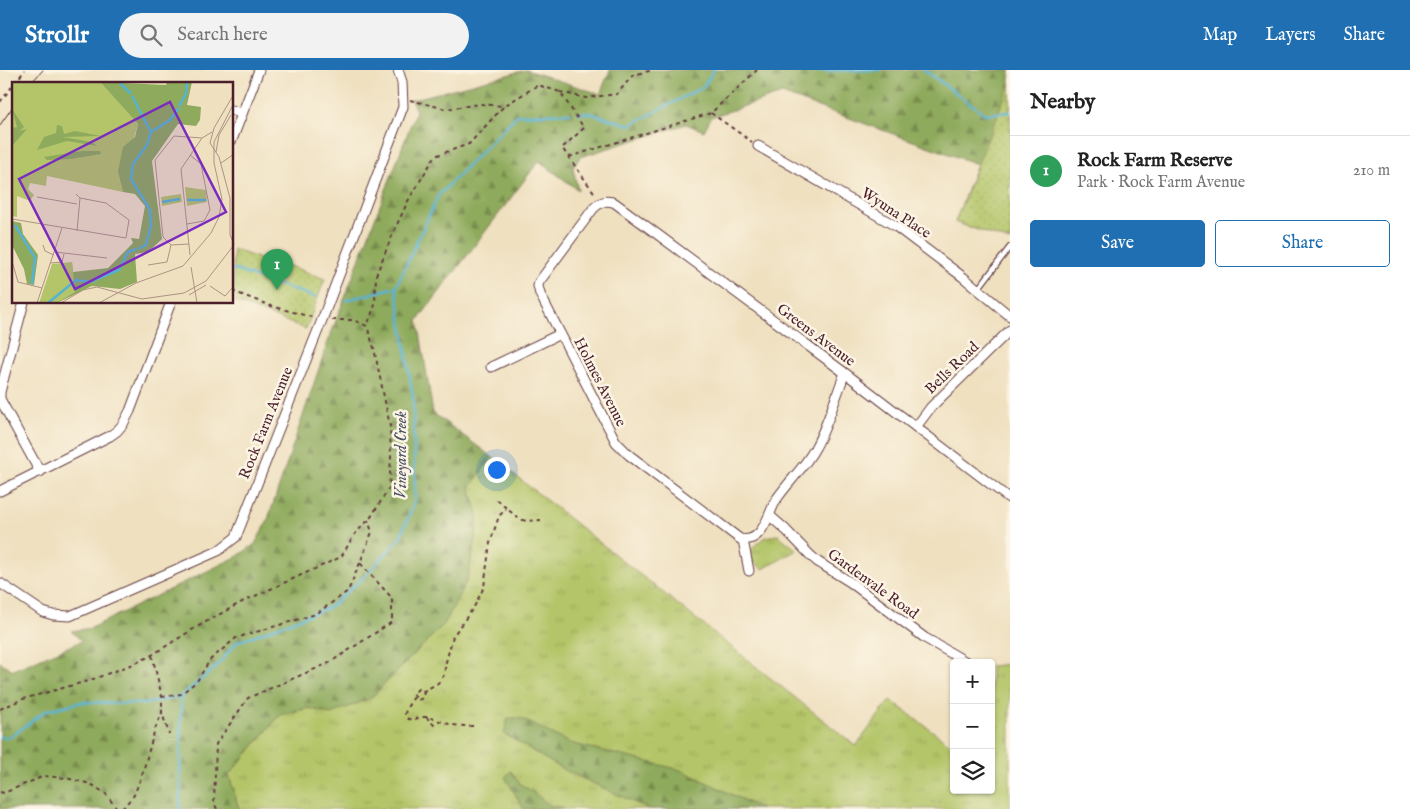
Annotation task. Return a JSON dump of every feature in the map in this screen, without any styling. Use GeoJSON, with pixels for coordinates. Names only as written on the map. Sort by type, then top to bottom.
{"type":"FeatureCollection","features":[{"type":"Feature","properties":{"kind":"street"},"geometry":{"type":"LineString","coordinates":[[234,135],[259,70]]}},
{"type":"Feature","properties":{"kind":"street","name":"Rock Farm Avenue"},"geometry":{"type":"LineString","coordinates":[[0,582],[43,612],[53,615],[70,616],[218,551],[236,537],[399,121],[404,98],[398,70]]}},
{"type":"Feature","properties":{"kind":"street"},"geometry":{"type":"LineString","coordinates":[[234,111],[242,114]]}},
{"type":"Feature","properties":{"kind":"street","name":"Wyuna Place"},"geometry":{"type":"LineString","coordinates":[[758,146],[894,225],[1010,316]]}},
{"type":"Feature","properties":{"kind":"street","name":"Holmes Avenue"},"geometry":{"type":"LineString","coordinates":[[599,198],[593,209],[539,282],[539,290],[612,434],[622,449],[743,540]]}},
{"type":"Feature","properties":{"kind":"street","name":"Greens Avenue"},"geometry":{"type":"LineString","coordinates":[[599,198],[620,206],[845,373],[1010,499]]}},
{"type":"Feature","properties":{"kind":"street"},"geometry":{"type":"LineString","coordinates":[[23,304],[0,392],[0,399],[40,472]]}},
{"type":"Feature","properties":{"kind":"street"},"geometry":{"type":"LineString","coordinates":[[0,492],[99,443],[117,431],[130,411],[170,304]]}},
{"type":"Feature","properties":{"kind":"street","name":"Bells Road"},"geometry":{"type":"LineString","coordinates":[[916,427],[931,407],[1010,330]]}},
{"type":"Feature","properties":{"kind":"street"},"geometry":{"type":"LineString","coordinates":[[491,367],[560,334]]}},
{"type":"Feature","properties":{"kind":"street"},"geometry":{"type":"LineString","coordinates":[[749,571],[743,540],[755,536],[764,527],[777,499],[814,449],[845,373]]}},
{"type":"Feature","properties":{"kind":"street","name":"Gardenvale Road"},"geometry":{"type":"LineString","coordinates":[[770,516],[818,562],[850,582],[925,638],[961,659]]}},
{"type":"Feature","properties":{"kind":"lane"},"geometry":{"type":"LineString","coordinates":[[978,289],[1010,247]]}},
{"type":"Feature","properties":{"kind":"path"},"geometry":{"type":"LineString","coordinates":[[15,82],[25,70]]}},
{"type":"Feature","properties":{"kind":"path"},"geometry":{"type":"LineString","coordinates":[[0,710],[23,699],[88,681],[136,663],[242,602],[341,557],[355,534],[368,520],[390,488],[390,426],[374,348],[367,326],[376,305],[376,275],[408,201],[435,156],[469,144],[504,106],[538,85],[586,98],[617,94],[633,75],[653,70]]}},
{"type":"Feature","properties":{"kind":"path"},"geometry":{"type":"LineString","coordinates":[[568,156],[711,113],[757,70]]}},
{"type":"Feature","properties":{"kind":"path"},"geometry":{"type":"LineString","coordinates":[[0,102],[12,86]]}},
{"type":"Feature","properties":{"kind":"path"},"geometry":{"type":"LineString","coordinates":[[560,92],[584,128],[562,148],[599,198]]}},
{"type":"Feature","properties":{"kind":"path"},"geometry":{"type":"LineString","coordinates":[[404,98],[446,108],[480,104],[504,106]]}},
{"type":"Feature","properties":{"kind":"path"},"geometry":{"type":"LineString","coordinates":[[711,113],[758,146]]}},
{"type":"Feature","properties":{"kind":"path"},"geometry":{"type":"LineString","coordinates":[[234,291],[270,306],[322,320],[353,320],[367,326]]}},
{"type":"Feature","properties":{"kind":"path"},"geometry":{"type":"LineString","coordinates":[[497,500],[522,521],[540,520]]}},
{"type":"Feature","properties":{"kind":"path"},"geometry":{"type":"LineString","coordinates":[[473,726],[452,725],[426,717],[412,720],[406,717],[405,713],[414,697],[415,690],[424,691],[438,683],[444,676],[453,636],[474,607],[484,587],[490,542],[499,516],[506,509]]}},
{"type":"Feature","properties":{"kind":"path"},"geometry":{"type":"LineString","coordinates":[[162,697],[181,694],[197,681],[210,660],[236,638],[316,614],[348,591],[372,532],[368,520]]}},
{"type":"Feature","properties":{"kind":"path"},"geometry":{"type":"LineString","coordinates":[[217,809],[214,803],[216,744],[248,698],[329,663],[392,622],[392,598],[360,563]]}},
{"type":"Feature","properties":{"kind":"path"},"geometry":{"type":"LineString","coordinates":[[152,655],[162,697],[162,712],[168,734]]}},
{"type":"Feature","properties":{"kind":"path"},"geometry":{"type":"LineString","coordinates":[[414,697],[421,700],[424,691]]}},
{"type":"Feature","properties":{"kind":"path"},"geometry":{"type":"LineString","coordinates":[[122,809],[134,795],[140,782],[155,729],[162,712]]}},
{"type":"Feature","properties":{"kind":"path"},"geometry":{"type":"LineString","coordinates":[[426,717],[435,726]]}},
{"type":"Feature","properties":{"kind":"path"},"geometry":{"type":"LineString","coordinates":[[0,792],[4,793],[44,776],[66,778],[92,784],[106,794],[117,809]]}},
{"type":"Feature","properties":{"kind":"green space"},"geometry":{"type":"Polygon","coordinates":[[[526,70],[600,94],[610,70],[1010,70],[1010,241],[955,222],[977,164],[782,94],[711,117],[704,131],[686,124],[580,157],[573,168],[578,190],[539,161],[418,320],[433,413],[492,457],[470,487],[478,515],[475,544],[467,580],[445,623],[371,698],[331,714],[308,708],[280,715],[229,775],[239,809],[0,809],[0,662],[13,670],[82,641],[71,631],[91,628],[238,556],[255,544],[267,522],[329,339],[416,111],[411,100],[526,70]]]}},
{"type":"Feature","properties":{"kind":"green space"},"geometry":{"type":"Polygon","coordinates":[[[1010,83],[1010,241],[955,222],[1010,83]]]}},
{"type":"Feature","properties":{"kind":"green space"},"geometry":{"type":"Polygon","coordinates":[[[234,249],[266,261],[268,258],[325,279],[306,329],[234,301],[234,249]]]}},
{"type":"Feature","properties":{"kind":"green space"},"geometry":{"type":"Polygon","coordinates":[[[492,457],[856,746],[890,700],[950,744],[950,794],[995,794],[995,666],[1010,664],[1010,809],[239,809],[229,775],[280,715],[308,708],[331,714],[478,515],[470,487],[492,457]]]}},
{"type":"Feature","properties":{"kind":"green space"},"geometry":{"type":"Polygon","coordinates":[[[778,535],[797,550],[763,569],[753,562],[750,552],[761,540],[778,535]]]}},
{"type":"Feature","properties":{"kind":"green space"},"geometry":{"type":"Polygon","coordinates":[[[508,718],[520,718],[570,743],[681,770],[762,809],[649,809],[564,770],[504,734],[508,718]]]}},
{"type":"Feature","properties":{"kind":"green space"},"geometry":{"type":"Polygon","coordinates":[[[511,771],[520,784],[536,794],[548,805],[564,809],[524,809],[505,777],[511,771]]]}},
{"type":"Feature","properties":{"kind":"waterway","name":"Vineyard Creek"},"geometry":{"type":"LineString","coordinates":[[579,113],[589,113],[630,125],[703,87],[714,70]]}},
{"type":"Feature","properties":{"kind":"waterway","name":"Vineyard Creek"},"geometry":{"type":"LineString","coordinates":[[809,70],[880,70]]}},
{"type":"Feature","properties":{"kind":"waterway","name":"Vineyard Creek"},"geometry":{"type":"LineString","coordinates":[[924,70],[985,114],[1010,112]]}},
{"type":"Feature","properties":{"kind":"waterway","name":"Vineyard Creek"},"geometry":{"type":"LineString","coordinates":[[0,737],[9,738],[47,710],[82,702],[145,704],[181,696],[214,669],[237,642],[330,607],[365,576],[400,538],[415,500],[413,398],[396,287],[438,196],[517,115],[569,113]]}},
{"type":"Feature","properties":{"kind":"waterway"},"geometry":{"type":"LineString","coordinates":[[234,270],[315,297]]}},
{"type":"Feature","properties":{"kind":"waterway"},"geometry":{"type":"LineString","coordinates":[[347,300],[396,287]]}},
{"type":"Feature","properties":{"kind":"waterway"},"geometry":{"type":"LineString","coordinates":[[180,809],[181,696]]}},
{"type":"Feature","properties":{"kind":"tram line"},"geometry":{"type":"LineString","coordinates":[[32,82],[43,70]]}},
{"type":"Feature","properties":{"kind":"tram line"},"geometry":{"type":"LineString","coordinates":[[0,125],[12,108]]}},
{"type":"Feature","properties":{"kind":"place","name":"Rock Farm Reserve"},"geometry":{"type":"Point","coordinates":[277,290]}}]}
